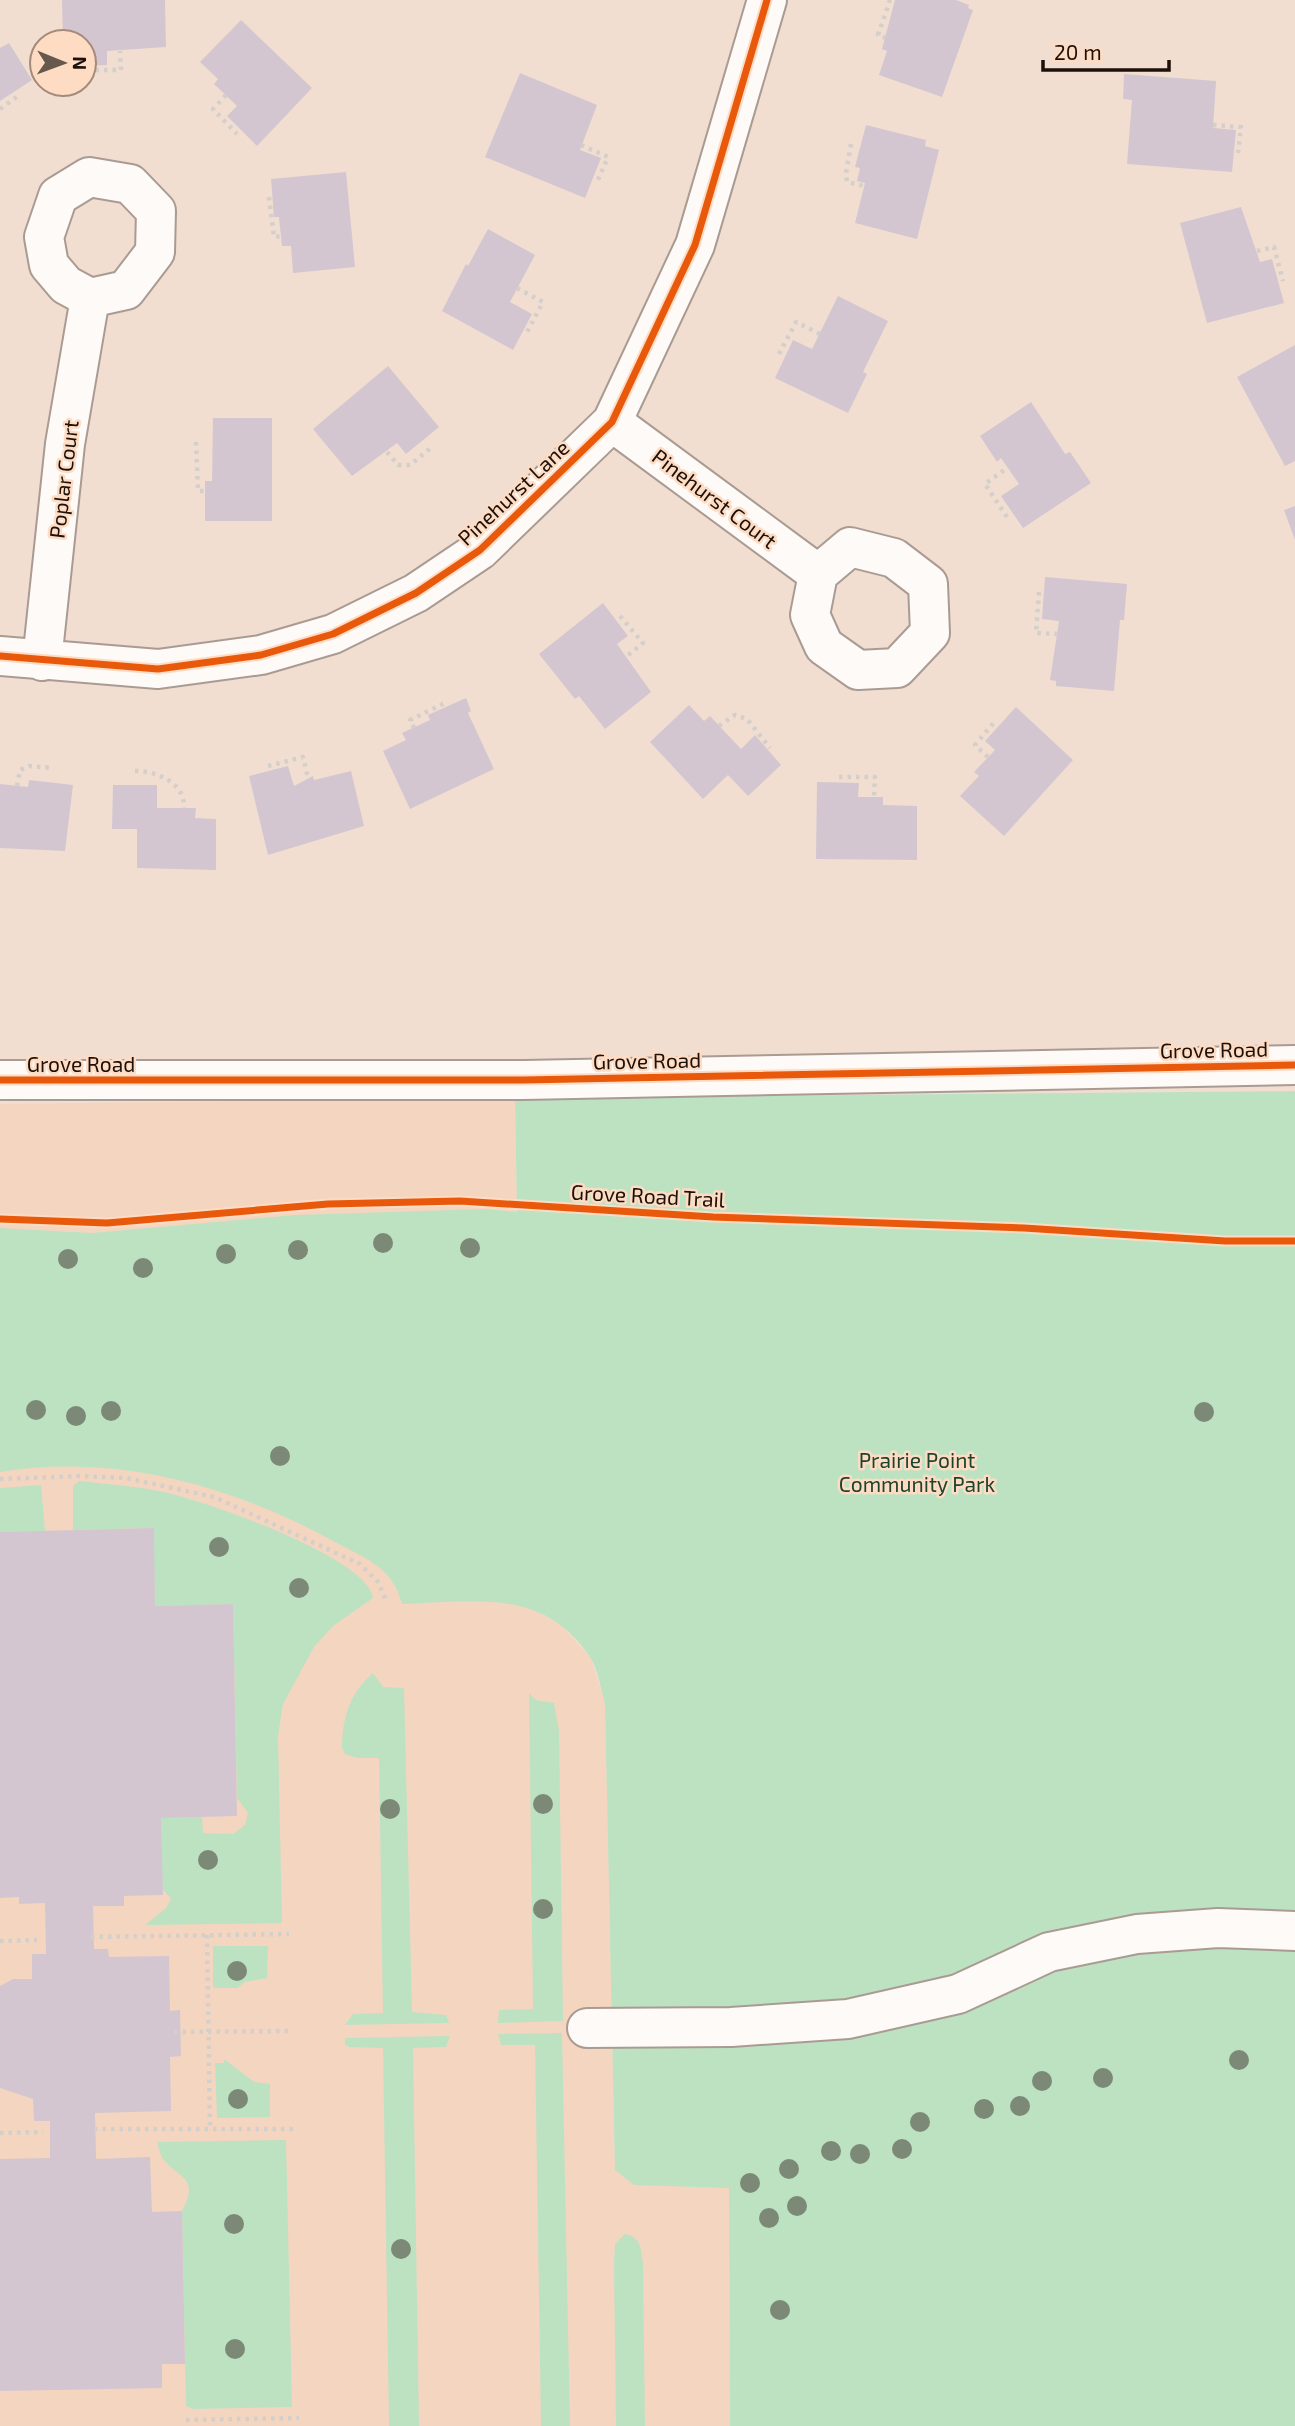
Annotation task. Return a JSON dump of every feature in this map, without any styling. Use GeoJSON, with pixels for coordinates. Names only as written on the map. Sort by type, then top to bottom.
{"type":"FeatureCollection","features":[{"type":"Feature","properties":{"kind":"street","name":"Pinehurst Lane"},"geometry":{"type":"LineString","coordinates":[[0,656],[158,669],[261,655],[333,634],[416,593],[480,550],[612,422],[695,245],[767,0]]}},
{"type":"Feature","properties":{"kind":"street","name":"Poplar Court"},"geometry":{"type":"LineString","coordinates":[[42,660],[65,444],[90,298]]}},
{"type":"Feature","properties":{"kind":"street","name":"Pinehurst Court"},"geometry":{"type":"LineString","coordinates":[[612,422],[818,574]]}},
{"type":"Feature","properties":{"kind":"street","name":"Grove Road"},"geometry":{"type":"LineString","coordinates":[[0,1080],[524,1080],[1295,1065]]}},
{"type":"Feature","properties":{"kind":"street"},"geometry":{"type":"LineString","coordinates":[[587,2028],[732,2027],[848,2020],[958,1994],[1049,1952],[1137,1934],[1218,1928],[1295,1931]]}},
{"type":"Feature","properties":{"kind":"path"},"geometry":{"type":"LineString","coordinates":[[886,38],[878,35],[890,0]]}},
{"type":"Feature","properties":{"kind":"path"},"geometry":{"type":"LineString","coordinates":[[98,70],[121,70],[120,51]]}},
{"type":"Feature","properties":{"kind":"path"},"geometry":{"type":"LineString","coordinates":[[226,95],[213,109],[237,134]]}},
{"type":"Feature","properties":{"kind":"path"},"geometry":{"type":"LineString","coordinates":[[0,109],[18,96]]}},
{"type":"Feature","properties":{"kind":"path"},"geometry":{"type":"LineString","coordinates":[[1213,124],[1241,127],[1238,153]]}},
{"type":"Feature","properties":{"kind":"path"},"geometry":{"type":"LineString","coordinates":[[851,144],[846,173],[848,182],[864,187]]}},
{"type":"Feature","properties":{"kind":"path"},"geometry":{"type":"LineString","coordinates":[[581,145],[608,157],[598,180]]}},
{"type":"Feature","properties":{"kind":"path"},"geometry":{"type":"LineString","coordinates":[[269,197],[274,237],[281,236]]}},
{"type":"Feature","properties":{"kind":"path"},"geometry":{"type":"LineString","coordinates":[[1257,251],[1274,247],[1283,281]]}},
{"type":"Feature","properties":{"kind":"path"},"geometry":{"type":"LineString","coordinates":[[517,288],[543,302],[526,334]]}},
{"type":"Feature","properties":{"kind":"path"},"geometry":{"type":"LineString","coordinates":[[779,354],[796,322],[820,334]]}},
{"type":"Feature","properties":{"kind":"path"},"geometry":{"type":"LineString","coordinates":[[196,442],[198,491],[205,491]]}},
{"type":"Feature","properties":{"kind":"path"},"geometry":{"type":"LineString","coordinates":[[387,452],[398,465],[410,465],[432,447]]}},
{"type":"Feature","properties":{"kind":"path"},"geometry":{"type":"LineString","coordinates":[[1007,468],[985,484],[1007,517]]}},
{"type":"Feature","properties":{"kind":"path"},"geometry":{"type":"LineString","coordinates":[[1039,592],[1037,633],[1058,634]]}},
{"type":"Feature","properties":{"kind":"path"},"geometry":{"type":"LineString","coordinates":[[620,616],[643,643],[627,656]]}},
{"type":"Feature","properties":{"kind":"path"},"geometry":{"type":"LineString","coordinates":[[414,728],[410,720],[445,703]]}},
{"type":"Feature","properties":{"kind":"path"},"geometry":{"type":"LineString","coordinates":[[719,726],[735,715],[747,719],[770,748]]}},
{"type":"Feature","properties":{"kind":"path"},"geometry":{"type":"LineString","coordinates":[[988,757],[975,745],[996,720]]}},
{"type":"Feature","properties":{"kind":"path"},"geometry":{"type":"LineString","coordinates":[[268,765],[303,757],[308,778]]}},
{"type":"Feature","properties":{"kind":"path"},"geometry":{"type":"LineString","coordinates":[[17,786],[20,770],[29,766],[54,768]]}},
{"type":"Feature","properties":{"kind":"path"},"geometry":{"type":"LineString","coordinates":[[135,771],[152,771],[163,777],[179,790],[184,807]]}},
{"type":"Feature","properties":{"kind":"path"},"geometry":{"type":"LineString","coordinates":[[839,776],[875,777],[874,797]]}},
{"type":"Feature","properties":{"kind":"path"},"geometry":{"type":"LineString","coordinates":[[0,1479],[126,1478],[214,1497],[360,1564],[378,1583],[386,1600]]}},
{"type":"Feature","properties":{"kind":"path"},"geometry":{"type":"LineString","coordinates":[[91,1937],[289,1934]]}},
{"type":"Feature","properties":{"kind":"path"},"geometry":{"type":"LineString","coordinates":[[207,1936],[209,2129]]}},
{"type":"Feature","properties":{"kind":"path"},"geometry":{"type":"LineString","coordinates":[[0,1941],[37,1940]]}},
{"type":"Feature","properties":{"kind":"path"},"geometry":{"type":"LineString","coordinates":[[174,2032],[291,2031]]}},
{"type":"Feature","properties":{"kind":"path"},"geometry":{"type":"LineString","coordinates":[[94,2129],[293,2129]]}},
{"type":"Feature","properties":{"kind":"path"},"geometry":{"type":"LineString","coordinates":[[0,2133],[43,2132]]}},
{"type":"Feature","properties":{"kind":"path"},"geometry":{"type":"LineString","coordinates":[[186,2420],[299,2418]]}},
{"type":"Feature","properties":{"kind":"shaded area"},"geometry":{"type":"Polygon","coordinates":[[[515,1098],[523,1604],[561,1625],[591,1658],[605,1704],[615,2170],[689,2187],[729,2187],[730,2426],[0,2426],[0,1104],[515,1098]]]}},
{"type":"Feature","properties":{"kind":"green space","name":"Prairie Point Community Park"},"geometry":{"type":"Polygon","coordinates":[[[1295,1091],[1295,2426],[730,2426],[729,2188],[634,2185],[615,2170],[605,1704],[590,1657],[571,1635],[551,1619],[529,1609],[481,1601],[402,1604],[398,1591],[385,1572],[367,1559],[296,1522],[215,1490],[130,1471],[87,1467],[44,1467],[0,1472],[0,1228],[92,1233],[296,1215],[485,1209],[517,1212],[515,1098],[1295,1091]]]}},
{"type":"Feature","properties":{"kind":"green space"},"geometry":{"type":"Polygon","coordinates":[[[79,1481],[159,1491],[243,1517],[314,1548],[343,1565],[364,1582],[373,1598],[333,1626],[314,1647],[283,1704],[278,1736],[282,1923],[145,1925],[166,1908],[171,1899],[162,1888],[161,1818],[202,1817],[203,1833],[233,1834],[245,1825],[248,1813],[237,1798],[233,1604],[155,1606],[153,1528],[73,1530],[73,1486],[79,1481]]]}},
{"type":"Feature","properties":{"kind":"green space"},"geometry":{"type":"Polygon","coordinates":[[[41,1485],[45,1531],[0,1532],[0,1488],[41,1485]]]}},
{"type":"Feature","properties":{"kind":"green space"},"geometry":{"type":"Polygon","coordinates":[[[373,1673],[383,1687],[404,1688],[412,2012],[446,2015],[449,2023],[345,2025],[353,2014],[383,2013],[379,1758],[357,1758],[345,1754],[342,1748],[346,1717],[353,1697],[373,1673]]]}},
{"type":"Feature","properties":{"kind":"green space"},"geometry":{"type":"Polygon","coordinates":[[[529,1693],[536,1700],[554,1703],[559,1731],[563,2021],[498,2023],[499,2010],[533,2009],[529,1693]]]}},
{"type":"Feature","properties":{"kind":"green space"},"geometry":{"type":"Polygon","coordinates":[[[213,1946],[268,1946],[267,1978],[245,1982],[237,1988],[213,1988],[213,1946]]]}},
{"type":"Feature","properties":{"kind":"green space"},"geometry":{"type":"Polygon","coordinates":[[[562,2033],[570,2426],[541,2426],[535,2045],[501,2045],[498,2034],[562,2033]]]}},
{"type":"Feature","properties":{"kind":"green space"},"geometry":{"type":"Polygon","coordinates":[[[450,2036],[446,2047],[413,2048],[419,2426],[389,2426],[383,2048],[349,2047],[345,2045],[345,2038],[450,2036]]]}},
{"type":"Feature","properties":{"kind":"green space"},"geometry":{"type":"Polygon","coordinates":[[[224,2059],[254,2082],[270,2084],[270,2117],[217,2118],[215,2063],[224,2063],[224,2059]]]}},
{"type":"Feature","properties":{"kind":"green space"},"geometry":{"type":"Polygon","coordinates":[[[286,2140],[292,2407],[193,2409],[186,2406],[182,2211],[189,2191],[185,2180],[163,2159],[157,2142],[286,2140]]]}},
{"type":"Feature","properties":{"kind":"green space"},"geometry":{"type":"Polygon","coordinates":[[[625,2234],[638,2241],[643,2264],[645,2426],[616,2426],[614,2263],[615,2244],[625,2234]]]}},
{"type":"Feature","properties":{"kind":"building"},"geometry":{"type":"Polygon","coordinates":[[[62,0],[165,0],[166,47],[107,51],[107,65],[98,65],[98,28],[63,28],[62,0]]]}},
{"type":"Feature","properties":{"kind":"building"},"geometry":{"type":"Polygon","coordinates":[[[895,0],[956,0],[969,5],[968,8],[973,10],[942,97],[879,75],[887,51],[882,49],[895,0]]]}},
{"type":"Feature","properties":{"kind":"building"},"geometry":{"type":"Polygon","coordinates":[[[241,20],[312,88],[257,146],[227,116],[237,106],[214,84],[218,79],[200,62],[241,20]]]}},
{"type":"Feature","properties":{"kind":"building"},"geometry":{"type":"Polygon","coordinates":[[[9,43],[28,74],[28,83],[0,101],[0,48],[9,43]]]}},
{"type":"Feature","properties":{"kind":"building"},"geometry":{"type":"Polygon","coordinates":[[[520,73],[597,105],[580,150],[601,158],[585,198],[485,157],[520,73]]]}},
{"type":"Feature","properties":{"kind":"building"},"geometry":{"type":"Polygon","coordinates":[[[1124,74],[1216,81],[1213,128],[1236,130],[1232,172],[1127,164],[1132,100],[1123,99],[1124,74]]]}},
{"type":"Feature","properties":{"kind":"building"},"geometry":{"type":"Polygon","coordinates":[[[866,125],[926,140],[925,146],[939,150],[917,239],[855,223],[865,183],[857,181],[860,168],[855,167],[866,125]]]}},
{"type":"Feature","properties":{"kind":"building"},"geometry":{"type":"Polygon","coordinates":[[[346,172],[355,267],[293,273],[291,246],[282,246],[279,217],[274,217],[271,179],[346,172]]]}},
{"type":"Feature","properties":{"kind":"building"},"geometry":{"type":"Polygon","coordinates":[[[1241,207],[1260,262],[1272,259],[1284,303],[1207,323],[1180,223],[1241,207]]]}},
{"type":"Feature","properties":{"kind":"building"},"geometry":{"type":"Polygon","coordinates":[[[488,229],[535,255],[510,302],[532,314],[513,350],[442,311],[488,229]]]}},
{"type":"Feature","properties":{"kind":"building"},"geometry":{"type":"Polygon","coordinates":[[[838,296],[888,321],[863,372],[867,374],[848,413],[775,378],[793,340],[812,349],[838,296]]]}},
{"type":"Feature","properties":{"kind":"building"},"geometry":{"type":"Polygon","coordinates":[[[1295,345],[1295,461],[1285,466],[1237,377],[1295,345]]]}},
{"type":"Feature","properties":{"kind":"building"},"geometry":{"type":"Polygon","coordinates":[[[388,366],[439,427],[406,454],[397,443],[352,476],[313,429],[388,366]]]}},
{"type":"Feature","properties":{"kind":"building"},"geometry":{"type":"Polygon","coordinates":[[[1031,402],[1065,454],[1070,452],[1091,483],[1023,528],[1001,496],[1019,484],[1001,458],[997,462],[980,436],[1031,402]]]}},
{"type":"Feature","properties":{"kind":"building"},"geometry":{"type":"Polygon","coordinates":[[[213,418],[272,418],[272,521],[205,521],[205,481],[212,481],[213,418]]]}},
{"type":"Feature","properties":{"kind":"building"},"geometry":{"type":"Polygon","coordinates":[[[1295,506],[1295,540],[1284,510],[1295,506]]]}},
{"type":"Feature","properties":{"kind":"building"},"geometry":{"type":"Polygon","coordinates":[[[1045,577],[1127,584],[1124,620],[1120,620],[1114,691],[1056,686],[1056,681],[1050,680],[1059,621],[1042,619],[1045,577]]]}},
{"type":"Feature","properties":{"kind":"building"},"geometry":{"type":"Polygon","coordinates":[[[603,603],[628,636],[617,644],[651,692],[605,729],[579,696],[575,699],[539,654],[603,603]]]}},
{"type":"Feature","properties":{"kind":"building"},"geometry":{"type":"Polygon","coordinates":[[[466,698],[471,711],[468,713],[494,769],[410,809],[383,751],[406,740],[402,733],[430,720],[428,715],[466,698]]]}},
{"type":"Feature","properties":{"kind":"building"},"geometry":{"type":"Polygon","coordinates":[[[689,705],[704,721],[710,716],[741,749],[755,735],[781,765],[748,796],[728,775],[703,799],[650,742],[689,705]]]}},
{"type":"Feature","properties":{"kind":"building"},"geometry":{"type":"Polygon","coordinates":[[[1016,707],[1073,760],[1004,836],[960,796],[979,776],[974,772],[995,750],[985,741],[1016,707]]]}},
{"type":"Feature","properties":{"kind":"building"},"geometry":{"type":"Polygon","coordinates":[[[288,766],[294,786],[313,776],[314,780],[351,771],[364,826],[268,855],[249,776],[288,766]]]}},
{"type":"Feature","properties":{"kind":"building"},"geometry":{"type":"Polygon","coordinates":[[[29,780],[73,785],[65,851],[0,848],[0,784],[28,787],[29,780]]]}},
{"type":"Feature","properties":{"kind":"building"},"geometry":{"type":"Polygon","coordinates":[[[817,782],[859,783],[858,797],[883,797],[883,805],[917,806],[917,860],[816,859],[817,782]]]}},
{"type":"Feature","properties":{"kind":"building"},"geometry":{"type":"Polygon","coordinates":[[[113,785],[157,785],[157,808],[196,808],[195,818],[216,819],[216,870],[137,868],[137,829],[112,829],[113,785]]]}},
{"type":"Feature","properties":{"kind":"building"},"geometry":{"type":"Polygon","coordinates":[[[154,1528],[155,1606],[233,1604],[237,1816],[161,1818],[163,1895],[124,1896],[124,1906],[93,1906],[94,1949],[108,1949],[109,1957],[169,1956],[170,2011],[180,2010],[181,2056],[170,2057],[171,2111],[95,2113],[96,2159],[150,2157],[152,2212],[182,2211],[185,2364],[162,2364],[162,2388],[0,2391],[0,2159],[50,2158],[50,2121],[34,2121],[33,2099],[0,2088],[0,1986],[13,1979],[32,1979],[32,1954],[46,1954],[45,1903],[19,1904],[19,1897],[0,1898],[0,1532],[154,1528]]]}},
{"type":"Feature","properties":{"kind":"cycle path"},"geometry":{"type":"LineString","coordinates":[[0,656],[158,669],[261,655],[333,634],[416,593],[480,550],[612,422],[695,245],[767,0]]}},
{"type":"Feature","properties":{"kind":"cycle path"},"geometry":{"type":"LineString","coordinates":[[0,1080],[524,1080],[1295,1065]]}},
{"type":"Feature","properties":{"kind":"cycle path","name":"Grove Road Trail"},"geometry":{"type":"LineString","coordinates":[[0,1219],[107,1223],[328,1204],[460,1201],[713,1217],[1024,1228],[1225,1241],[1295,1241]]}}]}
